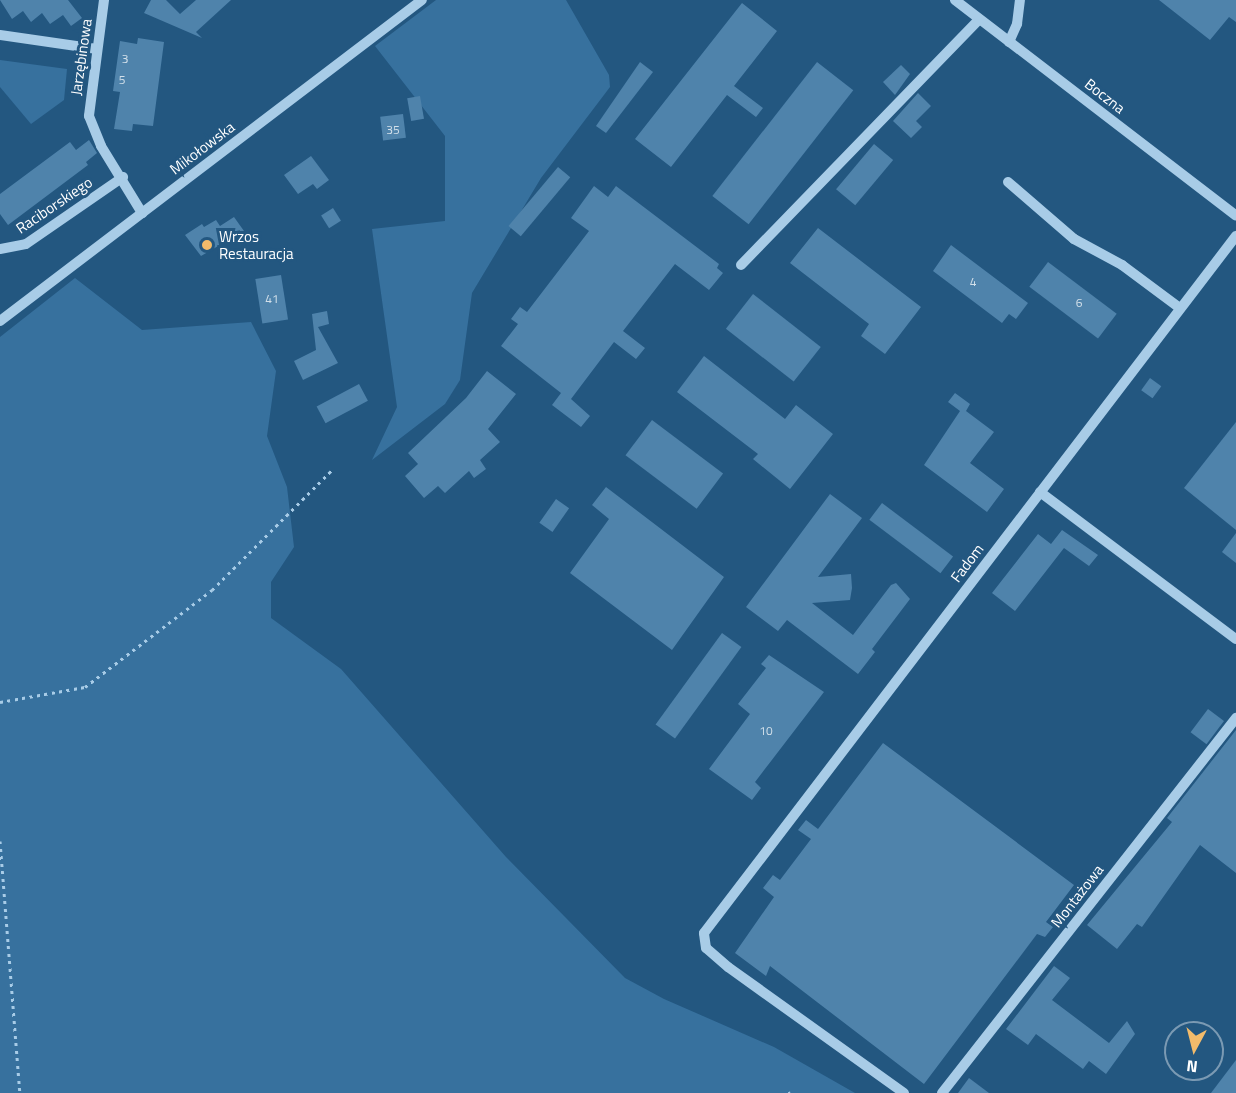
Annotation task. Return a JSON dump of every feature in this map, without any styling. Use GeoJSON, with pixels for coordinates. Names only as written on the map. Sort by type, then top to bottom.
{"type":"FeatureCollection","features":[{"type":"Feature","properties":{"kind":"street","name":"Jarzębinowa"},"geometry":{"type":"LineString","coordinates":[[104,0],[89,116],[101,146],[123,177],[142,213]]}},
{"type":"Feature","properties":{"kind":"street","name":"Mikołowska"},"geometry":{"type":"LineString","coordinates":[[0,321],[422,0]]}},
{"type":"Feature","properties":{"kind":"street","name":"Boczna"},"geometry":{"type":"LineString","coordinates":[[955,0],[1236,216]]}},
{"type":"Feature","properties":{"kind":"street"},"geometry":{"type":"LineString","coordinates":[[1009,42],[1017,24],[1020,0]]}},
{"type":"Feature","properties":{"kind":"street"},"geometry":{"type":"LineString","coordinates":[[741,265],[979,19]]}},
{"type":"Feature","properties":{"kind":"street"},"geometry":{"type":"LineString","coordinates":[[0,35],[97,49]]}},
{"type":"Feature","properties":{"kind":"street","name":"Raciborskiego"},"geometry":{"type":"LineString","coordinates":[[0,249],[26,244],[123,177]]}},
{"type":"Feature","properties":{"kind":"street"},"geometry":{"type":"LineString","coordinates":[[1008,182],[1074,239],[1122,266],[1180,308]]}},
{"type":"Feature","properties":{"kind":"street","name":"Fadom"},"geometry":{"type":"LineString","coordinates":[[904,1093],[706,948],[704,933],[1236,236]]}},
{"type":"Feature","properties":{"kind":"street"},"geometry":{"type":"LineString","coordinates":[[1040,492],[1236,639]]}},
{"type":"Feature","properties":{"kind":"street","name":"Montażowa"},"geometry":{"type":"LineString","coordinates":[[942,1093],[1236,718]]}},
{"type":"Feature","properties":{"kind":"path"},"geometry":{"type":"LineString","coordinates":[[0,702],[85,687],[212,590],[332,470]]}},
{"type":"Feature","properties":{"kind":"path"},"geometry":{"type":"LineString","coordinates":[[0,842],[20,1093]]}},
{"type":"Feature","properties":{"kind":"shaded area"},"geometry":{"type":"Polygon","coordinates":[[[436,0],[566,0],[609,75],[610,87],[541,178],[472,293],[460,380],[445,404],[372,460],[397,407],[372,229],[445,221],[445,136],[375,46],[436,0]]]}},
{"type":"Feature","properties":{"kind":"shaded area"},"geometry":{"type":"Polygon","coordinates":[[[0,60],[67,69],[64,100],[31,124],[0,87],[0,60]]]}},
{"type":"Feature","properties":{"kind":"shaded area"},"geometry":{"type":"Polygon","coordinates":[[[75,278],[142,330],[251,322],[276,371],[267,436],[287,487],[294,547],[271,582],[271,618],[341,669],[506,857],[625,978],[664,999],[774,1047],[855,1093],[0,1093],[0,337],[75,278]]]}},
{"type":"Feature","properties":{"kind":"building"},"geometry":{"type":"Polygon","coordinates":[[[0,0],[68,0],[82,18],[71,26],[63,15],[50,24],[42,13],[31,22],[23,11],[12,19],[0,0]]]}},
{"type":"Feature","properties":{"kind":"building"},"geometry":{"type":"Polygon","coordinates":[[[151,0],[166,0],[180,14],[196,0],[231,0],[196,32],[202,38],[144,13],[151,0]]]}},
{"type":"Feature","properties":{"kind":"building"},"geometry":{"type":"Polygon","coordinates":[[[1159,0],[1236,0],[1236,22],[1229,17],[1210,40],[1159,0]]]}},
{"type":"Feature","properties":{"kind":"building"},"geometry":{"type":"Polygon","coordinates":[[[742,3],[777,31],[734,86],[763,108],[756,117],[727,95],[671,167],[635,139],[742,3]]]}},
{"type":"Feature","properties":{"kind":"building"},"geometry":{"type":"Polygon","coordinates":[[[138,38],[164,42],[153,126],[133,124],[132,131],[114,129],[120,92],[113,91],[120,41],[137,44],[138,38]]]}},
{"type":"Feature","properties":{"kind":"building"},"geometry":{"type":"Polygon","coordinates":[[[640,62],[653,72],[606,133],[596,126],[640,62]]]}},
{"type":"Feature","properties":{"kind":"building"},"geometry":{"type":"Polygon","coordinates":[[[817,62],[853,90],[749,224],[712,196],[817,62]]]}},
{"type":"Feature","properties":{"kind":"building"},"geometry":{"type":"Polygon","coordinates":[[[901,65],[910,74],[895,95],[883,82],[901,65]]]}},
{"type":"Feature","properties":{"kind":"building"},"geometry":{"type":"Polygon","coordinates":[[[918,93],[931,106],[916,121],[922,127],[911,138],[893,121],[918,93]]]}},
{"type":"Feature","properties":{"kind":"building"},"geometry":{"type":"Polygon","coordinates":[[[420,96],[424,119],[411,121],[407,98],[420,96]]]}},
{"type":"Feature","properties":{"kind":"building"},"geometry":{"type":"Polygon","coordinates":[[[403,114],[406,138],[383,141],[380,117],[403,114]]]}},
{"type":"Feature","properties":{"kind":"building"},"geometry":{"type":"Polygon","coordinates":[[[89,140],[97,153],[86,162],[88,165],[8,225],[0,214],[0,194],[70,142],[76,150],[89,140]]]}},
{"type":"Feature","properties":{"kind":"building"},"geometry":{"type":"Polygon","coordinates":[[[874,144],[893,160],[855,205],[836,189],[874,144]]]}},
{"type":"Feature","properties":{"kind":"building"},"geometry":{"type":"Polygon","coordinates":[[[311,156],[329,180],[317,189],[313,184],[298,194],[284,175],[311,156]]]}},
{"type":"Feature","properties":{"kind":"building"},"geometry":{"type":"Polygon","coordinates":[[[558,167],[570,177],[521,236],[509,226],[558,167]]]}},
{"type":"Feature","properties":{"kind":"building"},"geometry":{"type":"Polygon","coordinates":[[[594,186],[608,197],[616,186],[719,264],[717,268],[723,273],[709,290],[675,264],[623,331],[645,348],[636,359],[614,342],[571,399],[590,416],[581,427],[552,405],[561,393],[501,346],[518,324],[511,319],[520,307],[527,312],[589,231],[571,218],[594,186]]]}},
{"type":"Feature","properties":{"kind":"building"},"geometry":{"type":"Polygon","coordinates":[[[333,208],[341,221],[329,228],[321,215],[333,208]]]}},
{"type":"Feature","properties":{"kind":"building","name":"Wrzos Restauracja"},"geometry":{"type":"Polygon","coordinates":[[[234,217],[244,231],[201,256],[185,235],[202,224],[204,227],[216,220],[220,226],[234,217]]]}},
{"type":"Feature","properties":{"kind":"building"},"geometry":{"type":"Polygon","coordinates":[[[818,228],[921,307],[885,354],[861,336],[869,324],[790,263],[818,228]]]}},
{"type":"Feature","properties":{"kind":"building"},"geometry":{"type":"Polygon","coordinates":[[[951,245],[1028,303],[1016,319],[1009,314],[1002,323],[933,271],[951,245]]]}},
{"type":"Feature","properties":{"kind":"building"},"geometry":{"type":"Polygon","coordinates":[[[1048,262],[1117,314],[1098,339],[1029,287],[1048,262]]]}},
{"type":"Feature","properties":{"kind":"building"},"geometry":{"type":"Polygon","coordinates":[[[281,275],[288,319],[262,324],[255,279],[281,275]]]}},
{"type":"Feature","properties":{"kind":"building"},"geometry":{"type":"Polygon","coordinates":[[[753,294],[821,347],[794,382],[726,329],[753,294]]]}},
{"type":"Feature","properties":{"kind":"building"},"geometry":{"type":"Polygon","coordinates":[[[327,311],[329,324],[318,327],[338,363],[303,380],[294,361],[316,350],[312,314],[327,311]]]}},
{"type":"Feature","properties":{"kind":"building"},"geometry":{"type":"Polygon","coordinates":[[[704,356],[785,419],[796,405],[833,434],[790,489],[753,459],[758,454],[677,392],[704,356]]]}},
{"type":"Feature","properties":{"kind":"building"},"geometry":{"type":"Polygon","coordinates":[[[487,371],[516,394],[488,429],[500,442],[480,460],[486,469],[474,478],[469,471],[445,493],[438,486],[424,498],[405,476],[418,464],[408,453],[466,398],[487,371]]]}},
{"type":"Feature","properties":{"kind":"building"},"geometry":{"type":"Polygon","coordinates":[[[1150,378],[1161,386],[1153,398],[1141,390],[1150,378]]]}},
{"type":"Feature","properties":{"kind":"building"},"geometry":{"type":"Polygon","coordinates":[[[359,384],[368,401],[326,423],[317,407],[359,384]]]}},
{"type":"Feature","properties":{"kind":"building"},"geometry":{"type":"Polygon","coordinates":[[[955,393],[970,404],[966,411],[994,432],[970,463],[1004,489],[987,512],[924,465],[960,411],[948,402],[955,393]]]}},
{"type":"Feature","properties":{"kind":"building"},"geometry":{"type":"Polygon","coordinates":[[[652,420],[723,474],[697,509],[626,455],[652,420]]]}},
{"type":"Feature","properties":{"kind":"building"},"geometry":{"type":"Polygon","coordinates":[[[1236,422],[1236,530],[1184,488],[1236,422]]]}},
{"type":"Feature","properties":{"kind":"building"},"geometry":{"type":"Polygon","coordinates":[[[606,487],[724,577],[672,650],[570,573],[609,519],[592,505],[606,487]]]}},
{"type":"Feature","properties":{"kind":"building"},"geometry":{"type":"Polygon","coordinates":[[[830,494],[862,518],[818,577],[851,574],[852,588],[850,600],[812,603],[853,635],[891,585],[896,583],[910,599],[872,649],[875,652],[858,674],[787,620],[778,631],[746,607],[830,494]]]}},
{"type":"Feature","properties":{"kind":"building"},"geometry":{"type":"Polygon","coordinates":[[[556,499],[569,508],[552,532],[539,523],[556,499]]]}},
{"type":"Feature","properties":{"kind":"building"},"geometry":{"type":"Polygon","coordinates":[[[882,503],[953,557],[940,573],[869,520],[882,503]]]}},
{"type":"Feature","properties":{"kind":"building"},"geometry":{"type":"Polygon","coordinates":[[[1062,530],[1098,555],[1089,566],[1064,548],[1015,611],[992,593],[1038,534],[1051,544],[1062,530]]]}},
{"type":"Feature","properties":{"kind":"building"},"geometry":{"type":"Polygon","coordinates":[[[1236,533],[1236,563],[1222,552],[1236,533]]]}},
{"type":"Feature","properties":{"kind":"building"},"geometry":{"type":"Polygon","coordinates":[[[722,633],[741,647],[675,739],[656,724],[722,633]]]}},
{"type":"Feature","properties":{"kind":"building"},"geometry":{"type":"Polygon","coordinates":[[[769,655],[824,692],[755,782],[761,788],[752,800],[709,769],[750,714],[738,704],[766,668],[761,664],[769,655]]]}},
{"type":"Feature","properties":{"kind":"building"},"geometry":{"type":"Polygon","coordinates":[[[1208,709],[1224,721],[1207,744],[1191,732],[1208,709]]]}},
{"type":"Feature","properties":{"kind":"building"},"geometry":{"type":"Polygon","coordinates":[[[1236,730],[1236,873],[1200,845],[1142,927],[1137,924],[1117,949],[1087,925],[1172,822],[1167,818],[1236,730]]]}},
{"type":"Feature","properties":{"kind":"building"},"geometry":{"type":"Polygon","coordinates":[[[883,743],[1074,885],[1046,922],[1053,927],[1045,937],[1037,934],[924,1084],[770,966],[766,976],[735,953],[774,897],[763,888],[773,875],[780,880],[811,839],[798,830],[806,820],[818,829],[883,743]]]}},
{"type":"Feature","properties":{"kind":"building"},"geometry":{"type":"Polygon","coordinates":[[[1054,966],[1070,978],[1052,1000],[1109,1043],[1127,1021],[1135,1034],[1106,1074],[1089,1061],[1083,1069],[1036,1034],[1028,1045],[1006,1029],[1054,966]]]}},
{"type":"Feature","properties":{"kind":"building"},"geometry":{"type":"Polygon","coordinates":[[[1236,1060],[1236,1093],[1211,1093],[1220,1081],[1224,1081],[1224,1076],[1236,1060]]]}},
{"type":"Feature","properties":{"kind":"building"},"geometry":{"type":"Polygon","coordinates":[[[969,1078],[989,1093],[958,1093],[969,1078]]]}},
{"type":"Feature","properties":{"kind":"place","name":"Wrzos Restauracja"},"geometry":{"type":"Point","coordinates":[207,245]}}]}
